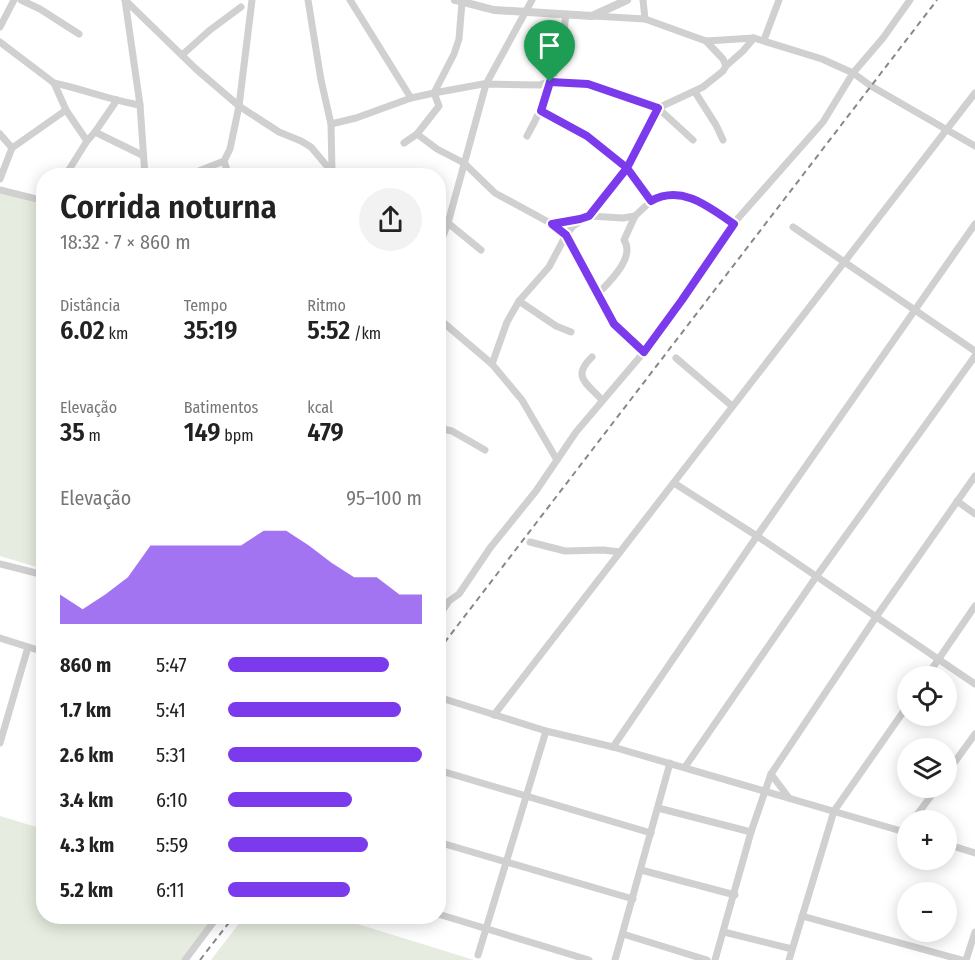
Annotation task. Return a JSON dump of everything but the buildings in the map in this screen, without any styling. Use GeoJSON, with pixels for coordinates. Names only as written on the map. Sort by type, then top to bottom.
{"type":"FeatureCollection","features":[{"type":"Feature","properties":{"kind":"street"},"geometry":{"type":"LineString","coordinates":[[0,27],[14,0]]}},
{"type":"Feature","properties":{"kind":"street"},"geometry":{"type":"LineString","coordinates":[[21,0],[40,9],[79,34]]}},
{"type":"Feature","properties":{"kind":"street"},"geometry":{"type":"LineString","coordinates":[[125,0],[239,106],[279,132],[311,147],[327,168]]}},
{"type":"Feature","properties":{"kind":"street"},"geometry":{"type":"LineString","coordinates":[[125,0],[140,105],[144,168]]}},
{"type":"Feature","properties":{"kind":"street"},"geometry":{"type":"LineString","coordinates":[[206,168],[224,161],[230,149],[239,106],[252,0]]}},
{"type":"Feature","properties":{"kind":"street"},"geometry":{"type":"LineString","coordinates":[[308,0],[321,80],[331,124],[331,168]]}},
{"type":"Feature","properties":{"kind":"street"},"geometry":{"type":"LineString","coordinates":[[350,0],[411,98]]}},
{"type":"Feature","properties":{"kind":"street"},"geometry":{"type":"LineString","coordinates":[[446,228],[486,84],[532,0]]}},
{"type":"Feature","properties":{"kind":"street"},"geometry":{"type":"LineString","coordinates":[[592,16],[627,0]]}},
{"type":"Feature","properties":{"kind":"street"},"geometry":{"type":"LineString","coordinates":[[643,0],[645,19]]}},
{"type":"Feature","properties":{"kind":"street"},"geometry":{"type":"LineString","coordinates":[[764,40],[779,0]]}},
{"type":"Feature","properties":{"kind":"street"},"geometry":{"type":"LineString","coordinates":[[446,607],[459,594],[490,548],[536,491],[576,432],[644,352],[734,224],[763,188],[823,122],[853,73],[883,38],[910,0]]}},
{"type":"Feature","properties":{"kind":"street"},"geometry":{"type":"LineString","coordinates":[[404,143],[417,134],[439,106],[434,93],[459,39],[459,1],[494,10],[645,19],[706,41],[754,38],[764,40],[822,59],[853,73],[871,86],[975,146]]}},
{"type":"Feature","properties":{"kind":"street"},"geometry":{"type":"LineString","coordinates":[[182,55],[241,7]]}},
{"type":"Feature","properties":{"kind":"street"},"geometry":{"type":"LineString","coordinates":[[527,136],[541,111],[563,42],[566,15]]}},
{"type":"Feature","properties":{"kind":"street"},"geometry":{"type":"LineString","coordinates":[[589,216],[627,168],[658,108],[695,92],[723,71],[754,38]]}},
{"type":"Feature","properties":{"kind":"street"},"geometry":{"type":"LineString","coordinates":[[706,41],[723,59],[726,66]]}},
{"type":"Feature","properties":{"kind":"street"},"geometry":{"type":"LineString","coordinates":[[0,42],[54,83],[140,105]]}},
{"type":"Feature","properties":{"kind":"street"},"geometry":{"type":"LineString","coordinates":[[331,124],[356,118],[411,98],[434,93],[486,84],[539,85],[550,82],[588,84],[658,108],[693,140]]}},
{"type":"Feature","properties":{"kind":"street"},"geometry":{"type":"LineString","coordinates":[[54,83],[66,110],[87,141]]}},
{"type":"Feature","properties":{"kind":"street"},"geometry":{"type":"LineString","coordinates":[[695,92],[723,140]]}},
{"type":"Feature","properties":{"kind":"street"},"geometry":{"type":"LineString","coordinates":[[494,715],[975,93]]}},
{"type":"Feature","properties":{"kind":"street"},"geometry":{"type":"LineString","coordinates":[[70,168],[117,100]]}},
{"type":"Feature","properties":{"kind":"street"},"geometry":{"type":"LineString","coordinates":[[0,178],[12,148],[66,110]]}},
{"type":"Feature","properties":{"kind":"street"},"geometry":{"type":"LineString","coordinates":[[541,111],[587,136],[627,168],[651,201]]}},
{"type":"Feature","properties":{"kind":"street"},"geometry":{"type":"LineString","coordinates":[[95,132],[142,155]]}},
{"type":"Feature","properties":{"kind":"street"},"geometry":{"type":"LineString","coordinates":[[0,134],[12,148]]}},
{"type":"Feature","properties":{"kind":"street"},"geometry":{"type":"LineString","coordinates":[[417,134],[437,149],[464,163],[495,193],[515,206],[552,224],[566,235],[614,324],[644,352]]}},
{"type":"Feature","properties":{"kind":"street"},"geometry":{"type":"LineString","coordinates":[[224,161],[226,168]]}},
{"type":"Feature","properties":{"kind":"street"},"geometry":{"type":"LineString","coordinates":[[0,190],[36,199]]}},
{"type":"Feature","properties":{"kind":"street"},"geometry":{"type":"LineString","coordinates":[[597,295],[610,282],[625,258],[627,249],[624,240],[634,216],[651,201],[669,194],[682,195],[698,201],[734,224]]}},
{"type":"Feature","properties":{"kind":"street"},"geometry":{"type":"LineString","coordinates":[[552,224],[589,216],[623,218],[634,216]]}},
{"type":"Feature","properties":{"kind":"street"},"geometry":{"type":"LineString","coordinates":[[492,364],[507,322],[519,301],[549,267],[566,235],[580,219]]}},
{"type":"Feature","properties":{"kind":"street"},"geometry":{"type":"LineString","coordinates":[[448,223],[481,250]]}},
{"type":"Feature","properties":{"kind":"street"},"geometry":{"type":"LineString","coordinates":[[613,747],[975,224]]}},
{"type":"Feature","properties":{"kind":"street"},"geometry":{"type":"LineString","coordinates":[[685,767],[975,353],[793,227]]}},
{"type":"Feature","properties":{"kind":"street"},"geometry":{"type":"LineString","coordinates":[[519,301],[556,326],[570,332]]}},
{"type":"Feature","properties":{"kind":"street"},"geometry":{"type":"LineString","coordinates":[[446,324],[492,364],[522,400],[557,460]]}},
{"type":"Feature","properties":{"kind":"street"},"geometry":{"type":"LineString","coordinates":[[592,357],[580,370],[581,376],[602,400]]}},
{"type":"Feature","properties":{"kind":"street"},"geometry":{"type":"LineString","coordinates":[[676,358],[732,406]]}},
{"type":"Feature","properties":{"kind":"street"},"geometry":{"type":"LineString","coordinates":[[446,430],[485,450]]}},
{"type":"Feature","properties":{"kind":"street"},"geometry":{"type":"LineString","coordinates":[[715,960],[751,832],[771,774],[876,616],[975,476]]}},
{"type":"Feature","properties":{"kind":"street"},"geometry":{"type":"LineString","coordinates":[[674,483],[757,536],[975,684]]}},
{"type":"Feature","properties":{"kind":"street"},"geometry":{"type":"LineString","coordinates":[[957,501],[975,514]]}},
{"type":"Feature","properties":{"kind":"street"},"geometry":{"type":"LineString","coordinates":[[530,542],[565,551],[603,549],[620,552]]}},
{"type":"Feature","properties":{"kind":"street"},"geometry":{"type":"LineString","coordinates":[[0,564],[36,574]]}},
{"type":"Feature","properties":{"kind":"street"},"geometry":{"type":"LineString","coordinates":[[934,666],[975,606]]}},
{"type":"Feature","properties":{"kind":"street"},"geometry":{"type":"LineString","coordinates":[[0,638],[36,650]]}},
{"type":"Feature","properties":{"kind":"street"},"geometry":{"type":"LineString","coordinates":[[0,743],[28,647]]}},
{"type":"Feature","properties":{"kind":"street"},"geometry":{"type":"LineString","coordinates":[[446,700],[546,731],[613,747],[897,828]]}},
{"type":"Feature","properties":{"kind":"street"},"geometry":{"type":"LineString","coordinates":[[789,960],[834,810],[897,721]]}},
{"type":"Feature","properties":{"kind":"street"},"geometry":{"type":"LineString","coordinates":[[478,955],[546,731]]}},
{"type":"Feature","properties":{"kind":"street"},"geometry":{"type":"LineString","coordinates":[[957,759],[975,734]]}},
{"type":"Feature","properties":{"kind":"street"},"geometry":{"type":"LineString","coordinates":[[615,960],[670,763]]}},
{"type":"Feature","properties":{"kind":"street"},"geometry":{"type":"LineString","coordinates":[[446,772],[651,833]]}},
{"type":"Feature","properties":{"kind":"street"},"geometry":{"type":"LineString","coordinates":[[771,774],[789,798]]}},
{"type":"Feature","properties":{"kind":"street"},"geometry":{"type":"LineString","coordinates":[[658,808],[751,832]]}},
{"type":"Feature","properties":{"kind":"street"},"geometry":{"type":"LineString","coordinates":[[446,844],[633,899]]}},
{"type":"Feature","properties":{"kind":"street"},"geometry":{"type":"LineString","coordinates":[[957,847],[975,853]]}},
{"type":"Feature","properties":{"kind":"street"},"geometry":{"type":"LineString","coordinates":[[641,870],[735,895]]}},
{"type":"Feature","properties":{"kind":"street"},"geometry":{"type":"LineString","coordinates":[[802,916],[964,960],[975,932]]}},
{"type":"Feature","properties":{"kind":"street"},"geometry":{"type":"LineString","coordinates":[[446,917],[589,960]]}},
{"type":"Feature","properties":{"kind":"street"},"geometry":{"type":"LineString","coordinates":[[185,960],[212,924]]}},
{"type":"Feature","properties":{"kind":"street"},"geometry":{"type":"LineString","coordinates":[[724,932],[792,949]]}},
{"type":"Feature","properties":{"kind":"street"},"geometry":{"type":"LineString","coordinates":[[623,934],[707,960]]}},
{"type":"Feature","properties":{"kind":"shaded area"},"geometry":{"type":"Polygon","coordinates":[[[0,193],[36,203],[36,567],[0,556],[0,193]]]}},
{"type":"Feature","properties":{"kind":"shaded area"},"geometry":{"type":"Polygon","coordinates":[[[0,816],[36,827],[36,924],[209,924],[181,960],[0,960],[0,816]]]}},
{"type":"Feature","properties":{"kind":"shaded area"},"geometry":{"type":"Polygon","coordinates":[[[239,924],[358,924],[474,960],[211,960],[239,924]]]}},
{"type":"Feature","properties":{"kind":"railway"},"geometry":{"type":"LineString","coordinates":[[446,641],[937,0]]}},
{"type":"Feature","properties":{"kind":"railway"},"geometry":{"type":"LineString","coordinates":[[200,960],[228,924]]}},
{"type":"Feature","properties":{"kind":"route"},"geometry":{"type":"LineString","coordinates":[[550,82],[541,111],[587,136],[627,168],[589,216],[552,224],[566,235],[614,324],[644,352],[734,224],[698,201],[682,195],[669,194],[651,201],[627,168],[658,108],[588,84],[550,82]]}}]}
